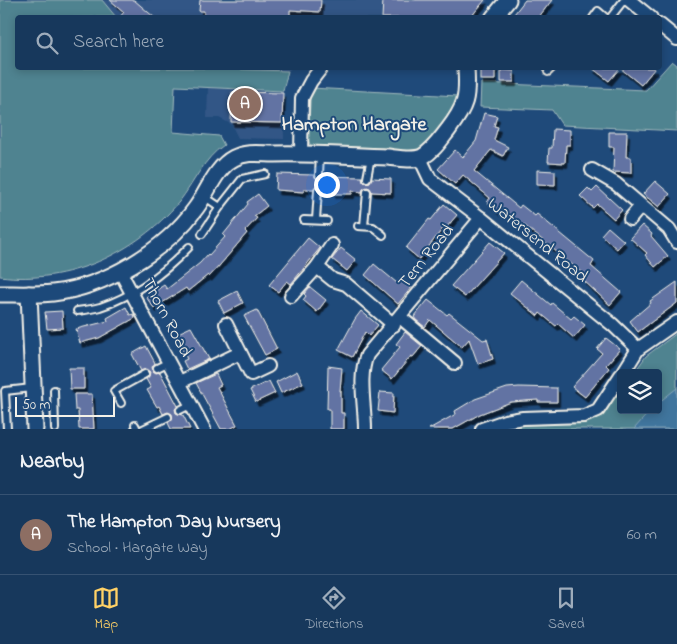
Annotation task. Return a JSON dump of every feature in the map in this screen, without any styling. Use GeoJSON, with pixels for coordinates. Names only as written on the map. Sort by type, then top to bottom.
{"type":"FeatureCollection","features":[{"type":"Feature","properties":{"kind":"street"},"geometry":{"type":"LineString","coordinates":[[495,15],[507,0]]}},
{"type":"Feature","properties":{"kind":"street"},"geometry":{"type":"LineString","coordinates":[[629,0],[647,15]]}},
{"type":"Feature","properties":{"kind":"street"},"geometry":{"type":"LineString","coordinates":[[662,27],[677,39]]}},
{"type":"Feature","properties":{"kind":"street"},"geometry":{"type":"LineString","coordinates":[[301,153],[302,98],[319,70]]}},
{"type":"Feature","properties":{"kind":"street"},"geometry":{"type":"LineString","coordinates":[[0,294],[53,293],[77,288],[120,271],[155,249],[177,229],[196,209],[225,164],[236,157],[248,153],[320,153],[420,158],[435,147],[462,110],[466,102],[466,70]]}},
{"type":"Feature","properties":{"kind":"street","name":"Watersend Road"},"geometry":{"type":"LineString","coordinates":[[420,158],[430,179],[613,325],[638,349]]}},
{"type":"Feature","properties":{"kind":"street"},"geometry":{"type":"LineString","coordinates":[[592,170],[616,184],[669,229],[677,242]]}},
{"type":"Feature","properties":{"kind":"street"},"geometry":{"type":"LineString","coordinates":[[630,219],[641,206]]}},
{"type":"Feature","properties":{"kind":"street","name":"Tern Road"},"geometry":{"type":"LineString","coordinates":[[365,429],[362,375],[367,355],[481,218]]}},
{"type":"Feature","properties":{"kind":"street"},"geometry":{"type":"LineString","coordinates":[[291,296],[317,267],[332,245]]}},
{"type":"Feature","properties":{"kind":"street"},"geometry":{"type":"LineString","coordinates":[[317,267],[333,280],[346,284],[455,363]]}},
{"type":"Feature","properties":{"kind":"street","name":"Thorn Road"},"geometry":{"type":"LineString","coordinates":[[120,271],[180,382],[186,407],[204,429]]}},
{"type":"Feature","properties":{"kind":"street"},"geometry":{"type":"LineString","coordinates":[[29,294],[35,429]]}},
{"type":"Feature","properties":{"kind":"street"},"geometry":{"type":"LineString","coordinates":[[625,369],[638,349],[677,322]]}},
{"type":"Feature","properties":{"kind":"street"},"geometry":{"type":"LineString","coordinates":[[226,324],[251,374],[268,366]]}},
{"type":"Feature","properties":{"kind":"street","name":"Thorn Road"},"geometry":{"type":"LineString","coordinates":[[180,382],[240,352]]}},
{"type":"Feature","properties":{"kind":"street"},"geometry":{"type":"LineString","coordinates":[[482,429],[504,420],[584,416],[598,410],[617,382]]}},
{"type":"Feature","properties":{"kind":"lane"},"geometry":{"type":"LineString","coordinates":[[611,15],[624,0]]}},
{"type":"Feature","properties":{"kind":"lane"},"geometry":{"type":"LineString","coordinates":[[319,176],[320,153]]}},
{"type":"Feature","properties":{"kind":"lane"},"geometry":{"type":"LineString","coordinates":[[367,178],[371,157]]}},
{"type":"Feature","properties":{"kind":"lane"},"geometry":{"type":"LineString","coordinates":[[202,234],[220,207],[242,180],[265,174]]}},
{"type":"Feature","properties":{"kind":"lane"},"geometry":{"type":"LineString","coordinates":[[316,220],[318,190]]}},
{"type":"Feature","properties":{"kind":"lane"},"geometry":{"type":"LineString","coordinates":[[367,192],[361,226],[373,227],[383,234]]}},
{"type":"Feature","properties":{"kind":"lane"},"geometry":{"type":"LineString","coordinates":[[204,196],[220,207]]}},
{"type":"Feature","properties":{"kind":"lane"},"geometry":{"type":"LineString","coordinates":[[304,220],[327,221]]}},
{"type":"Feature","properties":{"kind":"lane"},"geometry":{"type":"LineString","coordinates":[[77,311],[100,307],[132,292],[170,266],[189,247]]}},
{"type":"Feature","properties":{"kind":"lane"},"geometry":{"type":"LineString","coordinates":[[157,368],[169,362]]}},
{"type":"Feature","properties":{"kind":"lane"},"geometry":{"type":"LineString","coordinates":[[121,403],[114,390],[145,374]]}},
{"type":"Feature","properties":{"kind":"lane"},"geometry":{"type":"LineString","coordinates":[[6,429],[5,391],[32,388]]}},
{"type":"Feature","properties":{"kind":"lane"},"geometry":{"type":"LineString","coordinates":[[54,390],[54,429]]}},
{"type":"Feature","properties":{"kind":"lane"},"geometry":{"type":"LineString","coordinates":[[144,429],[168,417]]}},
{"type":"Feature","properties":{"kind":"shaded area"},"geometry":{"type":"Polygon","coordinates":[[[103,0],[488,0],[476,15],[114,15],[103,0]]]}},
{"type":"Feature","properties":{"kind":"shaded area"},"geometry":{"type":"Polygon","coordinates":[[[257,70],[289,70],[288,71],[257,70]]]}},
{"type":"Feature","properties":{"kind":"shaded area"},"geometry":{"type":"Polygon","coordinates":[[[208,88],[283,91],[284,139],[238,138],[231,124],[219,118],[207,118],[208,88]]]}},
{"type":"Feature","properties":{"kind":"shaded area"},"geometry":{"type":"Polygon","coordinates":[[[677,388],[677,429],[634,429],[647,414],[662,414],[662,400],[677,388]]]}},
{"type":"Feature","properties":{"kind":"green space"},"geometry":{"type":"Polygon","coordinates":[[[0,0],[102,0],[114,15],[15,15],[15,70],[288,71],[283,91],[175,86],[173,132],[219,136],[224,145],[205,164],[179,202],[162,220],[142,236],[98,262],[75,270],[50,275],[0,276],[0,0]]]}},
{"type":"Feature","properties":{"kind":"green space"},"geometry":{"type":"Polygon","coordinates":[[[672,61],[677,65],[677,131],[562,125],[552,110],[480,107],[481,83],[646,90],[672,61]]]}},
{"type":"Feature","properties":{"kind":"green space"},"geometry":{"type":"Polygon","coordinates":[[[311,88],[458,96],[454,112],[447,123],[429,141],[411,154],[315,149],[308,140],[311,88]]]}},
{"type":"Feature","properties":{"kind":"green space"},"geometry":{"type":"Polygon","coordinates":[[[677,333],[677,429],[497,429],[526,423],[571,424],[589,421],[604,412],[617,395],[617,414],[662,414],[662,369],[637,369],[646,356],[677,333]]]}},
{"type":"Feature","properties":{"kind":"building"},"geometry":{"type":"Polygon","coordinates":[[[110,0],[134,0],[152,15],[122,15],[124,12],[110,0]]]}},
{"type":"Feature","properties":{"kind":"building"},"geometry":{"type":"Polygon","coordinates":[[[200,0],[321,0],[320,12],[290,10],[290,15],[204,15],[204,11],[199,11],[200,0]]]}},
{"type":"Feature","properties":{"kind":"building"},"geometry":{"type":"Polygon","coordinates":[[[383,0],[485,0],[472,15],[382,15],[383,0]]]}},
{"type":"Feature","properties":{"kind":"building"},"geometry":{"type":"Polygon","coordinates":[[[525,0],[552,0],[540,15],[513,15],[525,0]]]}},
{"type":"Feature","properties":{"kind":"building"},"geometry":{"type":"Polygon","coordinates":[[[480,70],[495,70],[495,80],[480,80],[480,70]]]}},
{"type":"Feature","properties":{"kind":"building"},"geometry":{"type":"Polygon","coordinates":[[[501,70],[514,71],[514,82],[501,82],[501,70]]]}},
{"type":"Feature","properties":{"kind":"building"},"geometry":{"type":"Polygon","coordinates":[[[595,70],[618,70],[609,81],[595,70]]]}},
{"type":"Feature","properties":{"kind":"building"},"geometry":{"type":"Polygon","coordinates":[[[622,70],[653,70],[641,85],[622,70]]]}},
{"type":"Feature","properties":{"kind":"building"},"geometry":{"type":"Polygon","coordinates":[[[232,92],[283,93],[282,123],[231,122],[232,92]]]}},
{"type":"Feature","properties":{"kind":"building"},"geometry":{"type":"Polygon","coordinates":[[[484,113],[497,116],[494,126],[498,127],[494,140],[508,147],[503,156],[491,150],[474,171],[519,208],[521,205],[535,216],[537,214],[594,261],[591,266],[621,292],[610,305],[583,280],[586,276],[524,225],[522,227],[501,209],[498,212],[487,202],[490,198],[463,175],[455,184],[438,169],[455,150],[463,157],[476,141],[484,113]]]}},
{"type":"Feature","properties":{"kind":"building"},"geometry":{"type":"Polygon","coordinates":[[[553,129],[570,130],[570,145],[566,145],[565,163],[548,162],[549,148],[552,148],[553,129]]]}},
{"type":"Feature","properties":{"kind":"building"},"geometry":{"type":"Polygon","coordinates":[[[609,132],[627,132],[626,157],[631,157],[631,173],[613,172],[614,147],[609,147],[609,132]]]}},
{"type":"Feature","properties":{"kind":"building"},"geometry":{"type":"Polygon","coordinates":[[[537,170],[555,171],[555,185],[537,184],[537,170]]]}},
{"type":"Feature","properties":{"kind":"building"},"geometry":{"type":"Polygon","coordinates":[[[277,174],[314,175],[318,180],[324,176],[362,177],[363,181],[367,183],[372,178],[391,179],[391,193],[372,192],[367,187],[362,192],[352,191],[352,194],[333,194],[333,190],[323,190],[318,185],[313,189],[304,189],[304,192],[276,190],[277,174]]]}},
{"type":"Feature","properties":{"kind":"building"},"geometry":{"type":"Polygon","coordinates":[[[655,181],[670,194],[659,207],[643,194],[655,181]]]}},
{"type":"Feature","properties":{"kind":"building"},"geometry":{"type":"Polygon","coordinates":[[[597,187],[622,210],[614,219],[597,204],[593,208],[580,196],[588,188],[592,192],[597,187]]]}},
{"type":"Feature","properties":{"kind":"building"},"geometry":{"type":"Polygon","coordinates":[[[258,194],[267,206],[254,216],[257,218],[245,231],[247,233],[220,265],[209,277],[208,275],[188,291],[186,288],[154,308],[146,297],[164,285],[167,289],[209,255],[225,237],[223,235],[248,204],[247,202],[258,194]]]}},
{"type":"Feature","properties":{"kind":"building"},"geometry":{"type":"Polygon","coordinates":[[[444,204],[457,215],[446,228],[444,227],[419,259],[406,248],[429,219],[431,220],[444,204]]]}},
{"type":"Feature","properties":{"kind":"building"},"geometry":{"type":"Polygon","coordinates":[[[642,225],[652,234],[651,236],[668,256],[655,267],[645,255],[647,253],[630,238],[642,225]]]}},
{"type":"Feature","properties":{"kind":"building"},"geometry":{"type":"Polygon","coordinates":[[[608,227],[624,241],[617,249],[601,235],[608,227]]]}},
{"type":"Feature","properties":{"kind":"building"},"geometry":{"type":"Polygon","coordinates":[[[308,238],[320,248],[291,284],[287,281],[278,292],[269,285],[308,238]]]}},
{"type":"Feature","properties":{"kind":"building"},"geometry":{"type":"Polygon","coordinates":[[[490,242],[504,253],[465,297],[451,286],[490,242]]]}},
{"type":"Feature","properties":{"kind":"building"},"geometry":{"type":"Polygon","coordinates":[[[341,248],[356,260],[347,271],[332,259],[341,248]]]}},
{"type":"Feature","properties":{"kind":"building"},"geometry":{"type":"Polygon","coordinates":[[[374,264],[397,283],[401,278],[412,287],[398,304],[365,275],[374,264]]]}},
{"type":"Feature","properties":{"kind":"building"},"geometry":{"type":"Polygon","coordinates":[[[521,280],[551,305],[552,303],[571,319],[574,316],[585,325],[574,338],[558,324],[556,326],[540,313],[538,316],[510,293],[521,280]]]}},
{"type":"Feature","properties":{"kind":"building"},"geometry":{"type":"Polygon","coordinates":[[[677,282],[677,303],[638,332],[630,321],[651,303],[650,301],[677,282]]]}},
{"type":"Feature","properties":{"kind":"building"},"geometry":{"type":"Polygon","coordinates":[[[310,287],[326,300],[317,312],[303,300],[306,296],[304,294],[310,287]]]}},
{"type":"Feature","properties":{"kind":"building"},"geometry":{"type":"Polygon","coordinates":[[[237,291],[243,303],[224,313],[218,301],[237,291]]]}},
{"type":"Feature","properties":{"kind":"building"},"geometry":{"type":"Polygon","coordinates":[[[428,300],[447,315],[449,313],[483,340],[487,339],[493,359],[478,364],[469,339],[462,347],[430,320],[425,327],[416,320],[414,317],[428,300]]]}},
{"type":"Feature","properties":{"kind":"building"},"geometry":{"type":"Polygon","coordinates":[[[126,307],[130,315],[134,314],[135,318],[99,338],[80,343],[76,329],[108,321],[107,318],[126,307]]]}},
{"type":"Feature","properties":{"kind":"building"},"geometry":{"type":"Polygon","coordinates":[[[257,310],[277,349],[265,355],[244,316],[257,310]]]}},
{"type":"Feature","properties":{"kind":"building"},"geometry":{"type":"Polygon","coordinates":[[[62,311],[63,328],[47,329],[45,312],[62,311]]]}},
{"type":"Feature","properties":{"kind":"building"},"geometry":{"type":"Polygon","coordinates":[[[361,311],[378,325],[369,336],[365,332],[352,357],[338,350],[361,311]]]}},
{"type":"Feature","properties":{"kind":"building"},"geometry":{"type":"Polygon","coordinates":[[[191,327],[209,359],[187,369],[183,361],[187,359],[178,341],[181,339],[178,333],[191,327]]]}},
{"type":"Feature","properties":{"kind":"building"},"geometry":{"type":"Polygon","coordinates":[[[405,332],[422,346],[392,379],[381,370],[400,347],[396,344],[405,332]]]}},
{"type":"Feature","properties":{"kind":"building"},"geometry":{"type":"Polygon","coordinates":[[[606,338],[620,349],[606,365],[609,368],[585,397],[572,387],[602,353],[597,349],[606,338]]]}},
{"type":"Feature","properties":{"kind":"building"},"geometry":{"type":"Polygon","coordinates":[[[146,346],[155,363],[152,367],[153,371],[156,373],[160,372],[178,406],[175,409],[176,413],[183,415],[190,429],[171,429],[168,423],[172,419],[172,414],[168,412],[163,414],[147,390],[151,388],[146,379],[150,372],[146,369],[141,371],[132,354],[146,346]]]}},
{"type":"Feature","properties":{"kind":"building"},"geometry":{"type":"Polygon","coordinates":[[[328,366],[342,368],[340,391],[341,413],[344,413],[344,429],[330,429],[330,409],[327,409],[328,366]]]}},
{"type":"Feature","properties":{"kind":"building"},"geometry":{"type":"Polygon","coordinates":[[[69,368],[84,368],[84,389],[70,389],[69,368]]]}},
{"type":"Feature","properties":{"kind":"building"},"geometry":{"type":"Polygon","coordinates":[[[297,371],[303,383],[281,393],[276,382],[297,371]]]}},
{"type":"Feature","properties":{"kind":"building"},"geometry":{"type":"Polygon","coordinates":[[[216,374],[221,385],[217,387],[237,425],[230,429],[221,429],[196,383],[216,374]]]}},
{"type":"Feature","properties":{"kind":"building"},"geometry":{"type":"Polygon","coordinates":[[[269,381],[275,393],[256,402],[250,390],[269,381]]]}},
{"type":"Feature","properties":{"kind":"building"},"geometry":{"type":"Polygon","coordinates":[[[507,388],[557,388],[557,402],[538,402],[538,400],[511,402],[480,414],[453,429],[429,429],[456,414],[455,411],[475,399],[507,388]]]}},
{"type":"Feature","properties":{"kind":"building"},"geometry":{"type":"Polygon","coordinates":[[[380,392],[394,393],[393,413],[378,411],[380,392]]]}},
{"type":"Feature","properties":{"kind":"building"},"geometry":{"type":"Polygon","coordinates":[[[74,394],[92,394],[94,429],[79,429],[78,410],[75,410],[74,394]]]}},
{"type":"Feature","properties":{"kind":"place","name":"The Hampton Day Nursery"},"geometry":{"type":"Point","coordinates":[245,104]}},
{"type":"Feature","properties":{"kind":"district","name":"Hampton Hargate"},"geometry":{"type":"Point","coordinates":[354,125]}}]}
